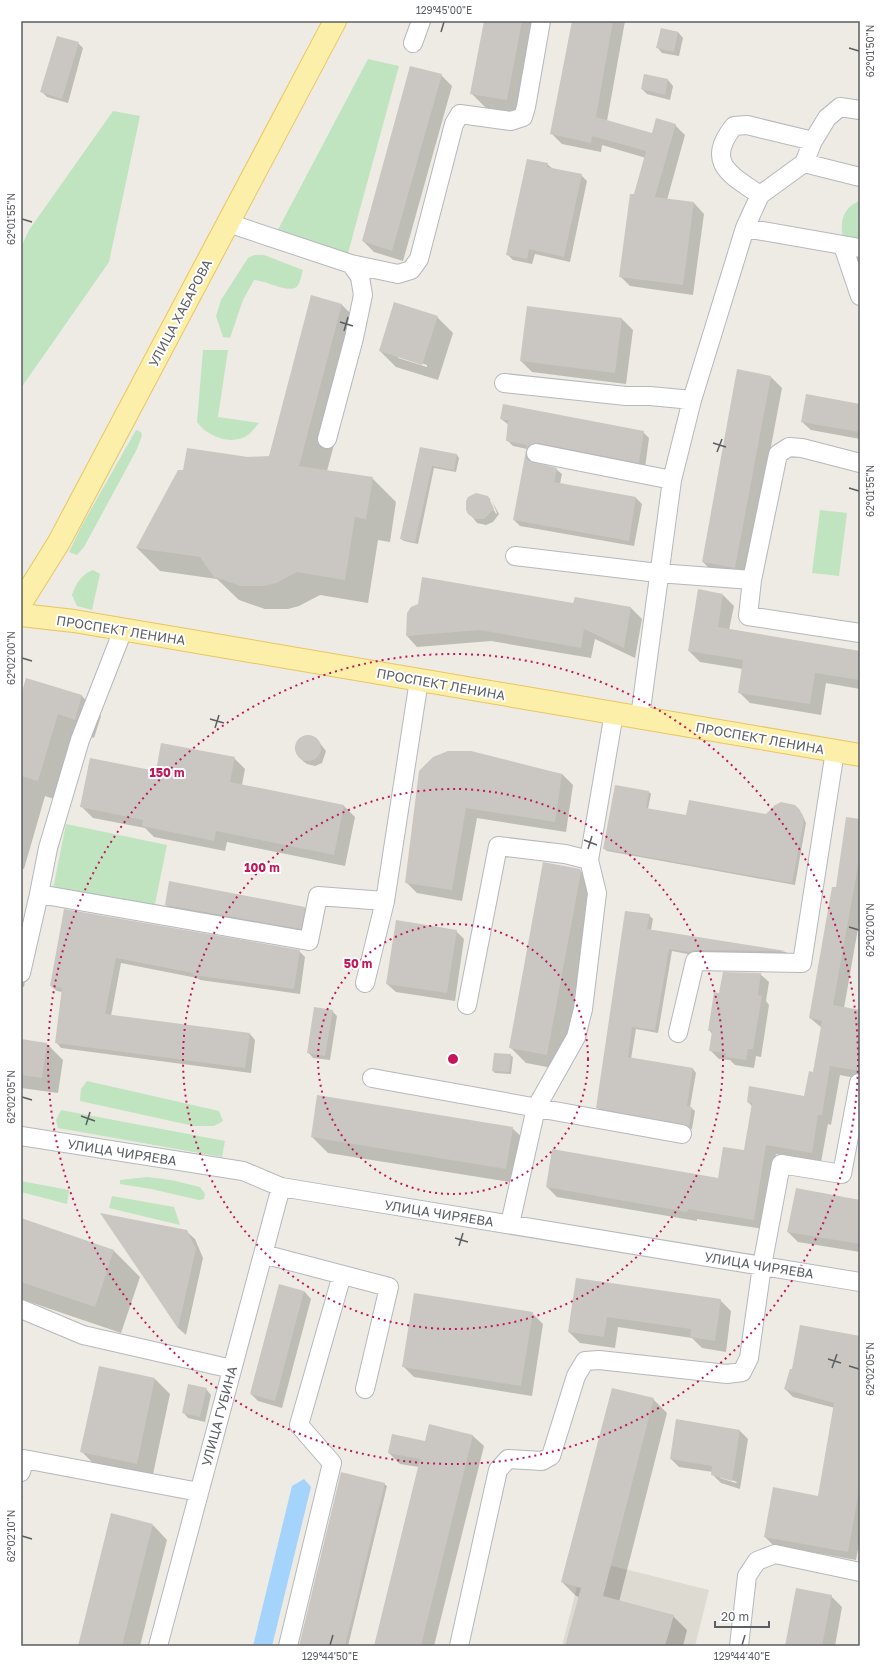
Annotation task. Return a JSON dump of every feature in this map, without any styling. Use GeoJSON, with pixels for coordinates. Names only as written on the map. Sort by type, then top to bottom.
{"type":"FeatureCollection","features":[{"type":"Feature","properties":{"kind":"main road","name":"УЛИЦА ХАБАРОВА"},"geometry":{"type":"LineString","coordinates":[[21,603],[59,542],[335,21]]}},
{"type":"Feature","properties":{"kind":"main road","name":"ПРОСПЕКТ ЛЕНИНА"},"geometry":{"type":"LineString","coordinates":[[21,615],[74,621],[860,755]]}},
{"type":"Feature","properties":{"kind":"street"},"geometry":{"type":"LineString","coordinates":[[413,43],[421,21]]}},
{"type":"Feature","properties":{"kind":"street"},"geometry":{"type":"LineString","coordinates":[[228,223],[351,264],[398,274],[411,270],[419,259],[454,124],[460,114],[512,121],[523,117],[541,21]]}},
{"type":"Feature","properties":{"kind":"street"},"geometry":{"type":"LineString","coordinates":[[640,717],[658,573],[672,480],[692,400],[745,228],[760,195],[804,163],[813,141],[827,118],[840,107],[860,110]]}},
{"type":"Feature","properties":{"kind":"street"},"geometry":{"type":"LineString","coordinates":[[760,195],[727,172],[720,156],[724,138],[734,126],[747,125],[813,141]]}},
{"type":"Feature","properties":{"kind":"street"},"geometry":{"type":"LineString","coordinates":[[804,163],[860,177]]}},
{"type":"Feature","properties":{"kind":"street"},"geometry":{"type":"LineString","coordinates":[[745,228],[851,247],[860,296]]}},
{"type":"Feature","properties":{"kind":"street"},"geometry":{"type":"LineString","coordinates":[[327,439],[354,338],[363,295],[360,277],[351,264]]}},
{"type":"Feature","properties":{"kind":"street"},"geometry":{"type":"LineString","coordinates":[[504,383],[626,396],[650,396],[692,400]]}},
{"type":"Feature","properties":{"kind":"street"},"geometry":{"type":"LineString","coordinates":[[860,463],[802,448],[789,447],[778,454],[752,580],[748,616],[860,633]]}},
{"type":"Feature","properties":{"kind":"street"},"geometry":{"type":"LineString","coordinates":[[536,453],[672,480]]}},
{"type":"Feature","properties":{"kind":"street"},"geometry":{"type":"LineString","coordinates":[[515,556],[658,573],[752,580]]}},
{"type":"Feature","properties":{"kind":"street"},"geometry":{"type":"LineString","coordinates":[[21,973],[48,848],[80,740],[123,630]]}},
{"type":"Feature","properties":{"kind":"street"},"geometry":{"type":"LineString","coordinates":[[365,983],[385,901],[419,680]]}},
{"type":"Feature","properties":{"kind":"street"},"geometry":{"type":"LineString","coordinates":[[510,1224],[536,1108],[576,1037],[583,1009],[597,893],[589,860],[614,713]]}},
{"type":"Feature","properties":{"kind":"street"},"geometry":{"type":"LineString","coordinates":[[678,1033],[695,961],[802,963],[835,751]]}},
{"type":"Feature","properties":{"kind":"street"},"geometry":{"type":"LineString","coordinates":[[467,1006],[498,846],[565,854],[589,860]]}},
{"type":"Feature","properties":{"kind":"street"},"geometry":{"type":"LineString","coordinates":[[39,894],[309,941],[318,896],[385,901]]}},
{"type":"Feature","properties":{"kind":"street"},"geometry":{"type":"LineString","coordinates":[[372,1078],[682,1134]]}},
{"type":"Feature","properties":{"kind":"street"},"geometry":{"type":"LineString","coordinates":[[459,1646],[498,1470],[508,1459],[542,1462],[551,1456],[576,1376],[585,1361],[599,1360],[727,1374],[742,1372],[749,1358],[762,1266],[781,1164],[842,1174],[859,1083]]}},
{"type":"Feature","properties":{"kind":"street","name":"УЛИЦА ЧИРЯЕВА"},"geometry":{"type":"LineString","coordinates":[[21,1136],[243,1171],[281,1187],[860,1282]]}},
{"type":"Feature","properties":{"kind":"street","name":"УЛИЦА ГУБИНА"},"geometry":{"type":"LineString","coordinates":[[158,1646],[281,1187]]}},
{"type":"Feature","properties":{"kind":"street"},"geometry":{"type":"LineString","coordinates":[[263,1254],[389,1286],[365,1389]]}},
{"type":"Feature","properties":{"kind":"street"},"geometry":{"type":"LineString","coordinates":[[288,1646],[332,1463],[299,1425],[342,1275]]}},
{"type":"Feature","properties":{"kind":"street"},"geometry":{"type":"LineString","coordinates":[[21,1309],[83,1334],[232,1369]]}},
{"type":"Feature","properties":{"kind":"street"},"geometry":{"type":"LineString","coordinates":[[22,1463],[199,1492]]}},
{"type":"Feature","properties":{"kind":"street"},"geometry":{"type":"LineString","coordinates":[[739,1646],[747,1576],[757,1561],[775,1554],[860,1572]]}},
{"type":"Feature","properties":{"kind":"shaded area"},"geometry":{"type":"Polygon","coordinates":[[[584,1559],[709,1590],[695,1646],[562,1646],[584,1559]]]}},
{"type":"Feature","properties":{"kind":"green space"},"geometry":{"type":"Polygon","coordinates":[[[368,59],[399,66],[345,264],[272,241],[368,59]]]}},
{"type":"Feature","properties":{"kind":"green space"},"geometry":{"type":"Polygon","coordinates":[[[113,111],[140,116],[109,262],[21,388],[21,247],[29,230],[113,111]]]}},
{"type":"Feature","properties":{"kind":"green space"},"geometry":{"type":"Polygon","coordinates":[[[860,201],[860,251],[843,237],[842,220],[850,207],[860,201]]]}},
{"type":"Feature","properties":{"kind":"green space"},"geometry":{"type":"Polygon","coordinates":[[[254,255],[264,255],[303,270],[300,282],[295,288],[290,289],[254,280],[243,300],[230,338],[223,337],[216,316],[221,300],[248,258],[254,255]]]}},
{"type":"Feature","properties":{"kind":"green space"},"geometry":{"type":"Polygon","coordinates":[[[203,350],[228,350],[218,417],[259,423],[248,435],[234,440],[227,440],[213,436],[197,422],[203,350]]]}},
{"type":"Feature","properties":{"kind":"green space"},"geometry":{"type":"Polygon","coordinates":[[[136,430],[141,432],[142,436],[136,451],[84,547],[77,555],[69,552],[81,527],[136,430]]]}},
{"type":"Feature","properties":{"kind":"green space"},"geometry":{"type":"Polygon","coordinates":[[[820,510],[847,513],[839,576],[812,573],[820,510]]]}},
{"type":"Feature","properties":{"kind":"green space"},"geometry":{"type":"Polygon","coordinates":[[[93,570],[100,574],[92,610],[77,606],[72,595],[80,580],[93,570]]]}},
{"type":"Feature","properties":{"kind":"green space"},"geometry":{"type":"Polygon","coordinates":[[[66,824],[167,845],[154,909],[53,889],[66,824]]]}},
{"type":"Feature","properties":{"kind":"green space"},"geometry":{"type":"Polygon","coordinates":[[[87,1081],[219,1111],[223,1121],[214,1126],[194,1126],[80,1101],[81,1089],[87,1081]]]}},
{"type":"Feature","properties":{"kind":"green space"},"geometry":{"type":"Polygon","coordinates":[[[61,1110],[225,1141],[222,1157],[58,1128],[56,1120],[61,1110]]]}},
{"type":"Feature","properties":{"kind":"green space"},"geometry":{"type":"Polygon","coordinates":[[[147,1177],[171,1180],[200,1187],[205,1194],[204,1199],[199,1200],[151,1189],[120,1184],[120,1180],[147,1177]]]}},
{"type":"Feature","properties":{"kind":"green space"},"geometry":{"type":"Polygon","coordinates":[[[21,1181],[69,1190],[67,1204],[21,1192],[21,1181]]]}},
{"type":"Feature","properties":{"kind":"green space"},"geometry":{"type":"Polygon","coordinates":[[[112,1196],[174,1207],[180,1225],[109,1208],[112,1196]]]}},
{"type":"Feature","properties":{"kind":"water"},"geometry":{"type":"Polygon","coordinates":[[[304,1479],[311,1487],[272,1646],[253,1646],[292,1486],[304,1479]]]}},
{"type":"Feature","properties":{"kind":"building"},"geometry":{"type":"Polygon","coordinates":[[[484,21],[522,21],[507,100],[470,94],[484,21]]]}},
{"type":"Feature","properties":{"kind":"building"},"geometry":{"type":"Polygon","coordinates":[[[572,21],[613,21],[596,117],[652,133],[656,118],[676,124],[655,197],[694,202],[683,285],[619,277],[630,194],[634,194],[646,151],[592,136],[591,143],[550,134],[572,21]]]}},
{"type":"Feature","properties":{"kind":"building"},"geometry":{"type":"Polygon","coordinates":[[[661,28],[678,32],[674,52],[656,48],[661,28]]]}},
{"type":"Feature","properties":{"kind":"building"},"geometry":{"type":"Polygon","coordinates":[[[57,36],[79,42],[62,99],[40,92],[57,36]]]}},
{"type":"Feature","properties":{"kind":"building"},"geometry":{"type":"Polygon","coordinates":[[[410,66],[442,74],[392,251],[362,241],[410,66]]]}},
{"type":"Feature","properties":{"kind":"building"},"geometry":{"type":"Polygon","coordinates":[[[644,74],[668,79],[665,95],[641,89],[644,74]]]}},
{"type":"Feature","properties":{"kind":"building"},"geometry":{"type":"Polygon","coordinates":[[[527,159],[548,163],[547,167],[582,174],[564,257],[529,249],[527,259],[506,255],[527,159]]]}},
{"type":"Feature","properties":{"kind":"building"},"geometry":{"type":"Polygon","coordinates":[[[311,295],[342,304],[299,466],[373,477],[366,519],[355,517],[345,580],[297,572],[276,583],[264,586],[241,586],[214,577],[200,557],[136,548],[178,470],[183,470],[187,448],[248,457],[269,456],[311,295]]]}},
{"type":"Feature","properties":{"kind":"building"},"geometry":{"type":"Polygon","coordinates":[[[394,302],[438,316],[422,365],[379,351],[394,302]]]}},
{"type":"Feature","properties":{"kind":"building"},"geometry":{"type":"Polygon","coordinates":[[[527,306],[622,318],[615,373],[520,361],[527,306]]]}},
{"type":"Feature","properties":{"kind":"building"},"geometry":{"type":"Polygon","coordinates":[[[737,369],[771,376],[735,568],[702,562],[737,369]]]}},
{"type":"Feature","properties":{"kind":"building"},"geometry":{"type":"Polygon","coordinates":[[[806,394],[860,404],[860,432],[801,422],[806,394]]]}},
{"type":"Feature","properties":{"kind":"building"},"geometry":{"type":"Polygon","coordinates":[[[503,404],[644,431],[639,463],[538,443],[528,446],[526,451],[526,457],[529,461],[557,468],[554,482],[636,497],[629,541],[513,520],[527,445],[506,441],[508,420],[500,419],[503,404]]]}},
{"type":"Feature","properties":{"kind":"building"},"geometry":{"type":"Polygon","coordinates":[[[420,447],[457,454],[454,470],[432,466],[415,542],[400,539],[420,447]]]}},
{"type":"Feature","properties":{"kind":"building"},"geometry":{"type":"Polygon","coordinates":[[[476,493],[488,496],[494,509],[484,519],[475,519],[468,514],[466,510],[466,501],[468,497],[476,493]]]}},
{"type":"Feature","properties":{"kind":"building"},"geometry":{"type":"Polygon","coordinates":[[[422,577],[573,603],[575,597],[631,607],[624,648],[584,629],[581,648],[480,630],[406,636],[407,613],[411,607],[418,604],[422,577]]]}},
{"type":"Feature","properties":{"kind":"building"},"geometry":{"type":"Polygon","coordinates":[[[698,589],[723,594],[718,627],[860,651],[860,680],[815,673],[810,704],[738,693],[743,660],[688,651],[698,589]]]}},
{"type":"Feature","properties":{"kind":"building"},"geometry":{"type":"Polygon","coordinates":[[[26,678],[82,695],[75,720],[58,714],[38,781],[21,776],[21,695],[26,678]]]}},
{"type":"Feature","properties":{"kind":"building"},"geometry":{"type":"Polygon","coordinates":[[[308,735],[318,738],[321,748],[318,758],[308,761],[298,758],[295,748],[298,738],[308,735]]]}},
{"type":"Feature","properties":{"kind":"building"},"geometry":{"type":"Polygon","coordinates":[[[161,743],[235,757],[230,782],[344,805],[334,855],[216,831],[214,841],[142,826],[143,820],[80,807],[90,758],[156,771],[161,743]]]}},
{"type":"Feature","properties":{"kind":"building"},"geometry":{"type":"Polygon","coordinates":[[[448,751],[471,751],[562,774],[555,822],[466,808],[452,890],[405,883],[419,771],[433,757],[448,751]]]}},
{"type":"Feature","properties":{"kind":"building"},"geometry":{"type":"Polygon","coordinates":[[[615,785],[649,791],[646,808],[686,815],[689,800],[766,814],[775,805],[781,802],[795,805],[800,810],[804,820],[792,883],[603,849],[615,785]]]}},
{"type":"Feature","properties":{"kind":"building"},"geometry":{"type":"Polygon","coordinates":[[[846,817],[860,819],[860,866],[858,866],[833,1005],[860,1010],[860,1071],[830,1066],[822,1115],[818,1115],[812,1153],[766,1145],[754,1220],[688,1209],[687,1212],[546,1187],[552,1149],[718,1178],[723,1147],[744,1150],[752,1103],[747,1102],[749,1086],[804,1096],[809,1071],[813,1072],[822,1021],[809,1018],[832,887],[836,887],[846,817]]]}},
{"type":"Feature","properties":{"kind":"building"},"geometry":{"type":"Polygon","coordinates":[[[543,862],[580,869],[581,872],[547,1055],[509,1048],[543,862]]]}},
{"type":"Feature","properties":{"kind":"building"},"geometry":{"type":"Polygon","coordinates":[[[169,881],[305,907],[301,929],[165,905],[169,881]]]}},
{"type":"Feature","properties":{"kind":"building"},"geometry":{"type":"Polygon","coordinates":[[[64,909],[300,950],[294,989],[193,975],[193,973],[116,958],[105,1014],[250,1033],[245,1068],[55,1043],[62,988],[50,986],[64,909]]]}},
{"type":"Feature","properties":{"kind":"building"},"geometry":{"type":"Polygon","coordinates":[[[625,911],[650,914],[647,929],[786,951],[695,950],[689,952],[669,949],[655,1030],[632,1027],[628,1057],[693,1068],[687,1106],[692,1107],[689,1126],[596,1108],[625,911]]]}},
{"type":"Feature","properties":{"kind":"building"},"geometry":{"type":"Polygon","coordinates":[[[396,920],[457,930],[447,993],[386,984],[396,920]]]}},
{"type":"Feature","properties":{"kind":"building"},"geometry":{"type":"Polygon","coordinates":[[[723,972],[761,973],[758,995],[762,996],[753,1049],[748,1049],[746,1060],[726,1057],[726,1053],[709,1051],[712,1031],[708,1031],[714,992],[719,993],[723,972]]]}},
{"type":"Feature","properties":{"kind":"building"},"geometry":{"type":"Polygon","coordinates":[[[314,1007],[333,1010],[325,1056],[307,1053],[314,1007]]]}},
{"type":"Feature","properties":{"kind":"building"},"geometry":{"type":"Polygon","coordinates":[[[21,1039],[47,1043],[42,1078],[21,1075],[21,1039]]]}},
{"type":"Feature","properties":{"kind":"building"},"geometry":{"type":"Polygon","coordinates":[[[494,1053],[511,1054],[509,1072],[492,1071],[494,1053]]]}},
{"type":"Feature","properties":{"kind":"building"},"geometry":{"type":"Polygon","coordinates":[[[317,1095],[513,1127],[506,1169],[311,1137],[317,1095]]]}},
{"type":"Feature","properties":{"kind":"building"},"geometry":{"type":"Polygon","coordinates":[[[796,1188],[860,1200],[860,1244],[787,1232],[796,1188]]]}},
{"type":"Feature","properties":{"kind":"building"},"geometry":{"type":"Polygon","coordinates":[[[100,1213],[187,1230],[196,1249],[178,1328],[100,1213]]]}},
{"type":"Feature","properties":{"kind":"building"},"geometry":{"type":"Polygon","coordinates":[[[21,1218],[114,1250],[95,1307],[21,1282],[21,1218]]]}},
{"type":"Feature","properties":{"kind":"building"},"geometry":{"type":"Polygon","coordinates":[[[576,1278],[721,1299],[715,1341],[690,1337],[691,1329],[607,1317],[604,1337],[568,1332],[576,1278]]]}},
{"type":"Feature","properties":{"kind":"building"},"geometry":{"type":"Polygon","coordinates":[[[279,1284],[304,1291],[275,1401],[250,1394],[279,1284]]]}},
{"type":"Feature","properties":{"kind":"building"},"geometry":{"type":"Polygon","coordinates":[[[414,1293],[533,1312],[521,1386],[402,1367],[414,1293]]]}},
{"type":"Feature","properties":{"kind":"building"},"geometry":{"type":"Polygon","coordinates":[[[800,1325],[860,1336],[860,1485],[848,1552],[764,1537],[773,1487],[818,1496],[834,1403],[784,1389],[790,1369],[792,1369],[800,1325]]]}},
{"type":"Feature","properties":{"kind":"building"},"geometry":{"type":"Polygon","coordinates":[[[99,1366],[155,1378],[137,1464],[80,1452],[99,1366]]]}},
{"type":"Feature","properties":{"kind":"building"},"geometry":{"type":"Polygon","coordinates":[[[188,1384],[207,1388],[200,1417],[182,1413],[188,1384]]]}},
{"type":"Feature","properties":{"kind":"building"},"geometry":{"type":"Polygon","coordinates":[[[612,1388],[654,1398],[603,1596],[674,1615],[665,1646],[565,1646],[581,1588],[561,1582],[612,1388]]]}},
{"type":"Feature","properties":{"kind":"building"},"geometry":{"type":"Polygon","coordinates":[[[676,1419],[740,1430],[732,1481],[711,1475],[712,1466],[670,1459],[676,1419]]]}},
{"type":"Feature","properties":{"kind":"building"},"geometry":{"type":"Polygon","coordinates":[[[429,1424],[473,1435],[421,1646],[374,1646],[420,1459],[388,1453],[392,1434],[425,1441],[429,1424]]]}},
{"type":"Feature","properties":{"kind":"building"},"geometry":{"type":"Polygon","coordinates":[[[341,1472],[385,1483],[345,1646],[299,1646],[341,1472]]]}},
{"type":"Feature","properties":{"kind":"building"},"geometry":{"type":"Polygon","coordinates":[[[111,1513],[153,1524],[122,1646],[78,1646],[111,1513]]]}},
{"type":"Feature","properties":{"kind":"building"},"geometry":{"type":"Polygon","coordinates":[[[796,1588],[832,1595],[822,1646],[785,1646],[796,1588]]]}}]}
